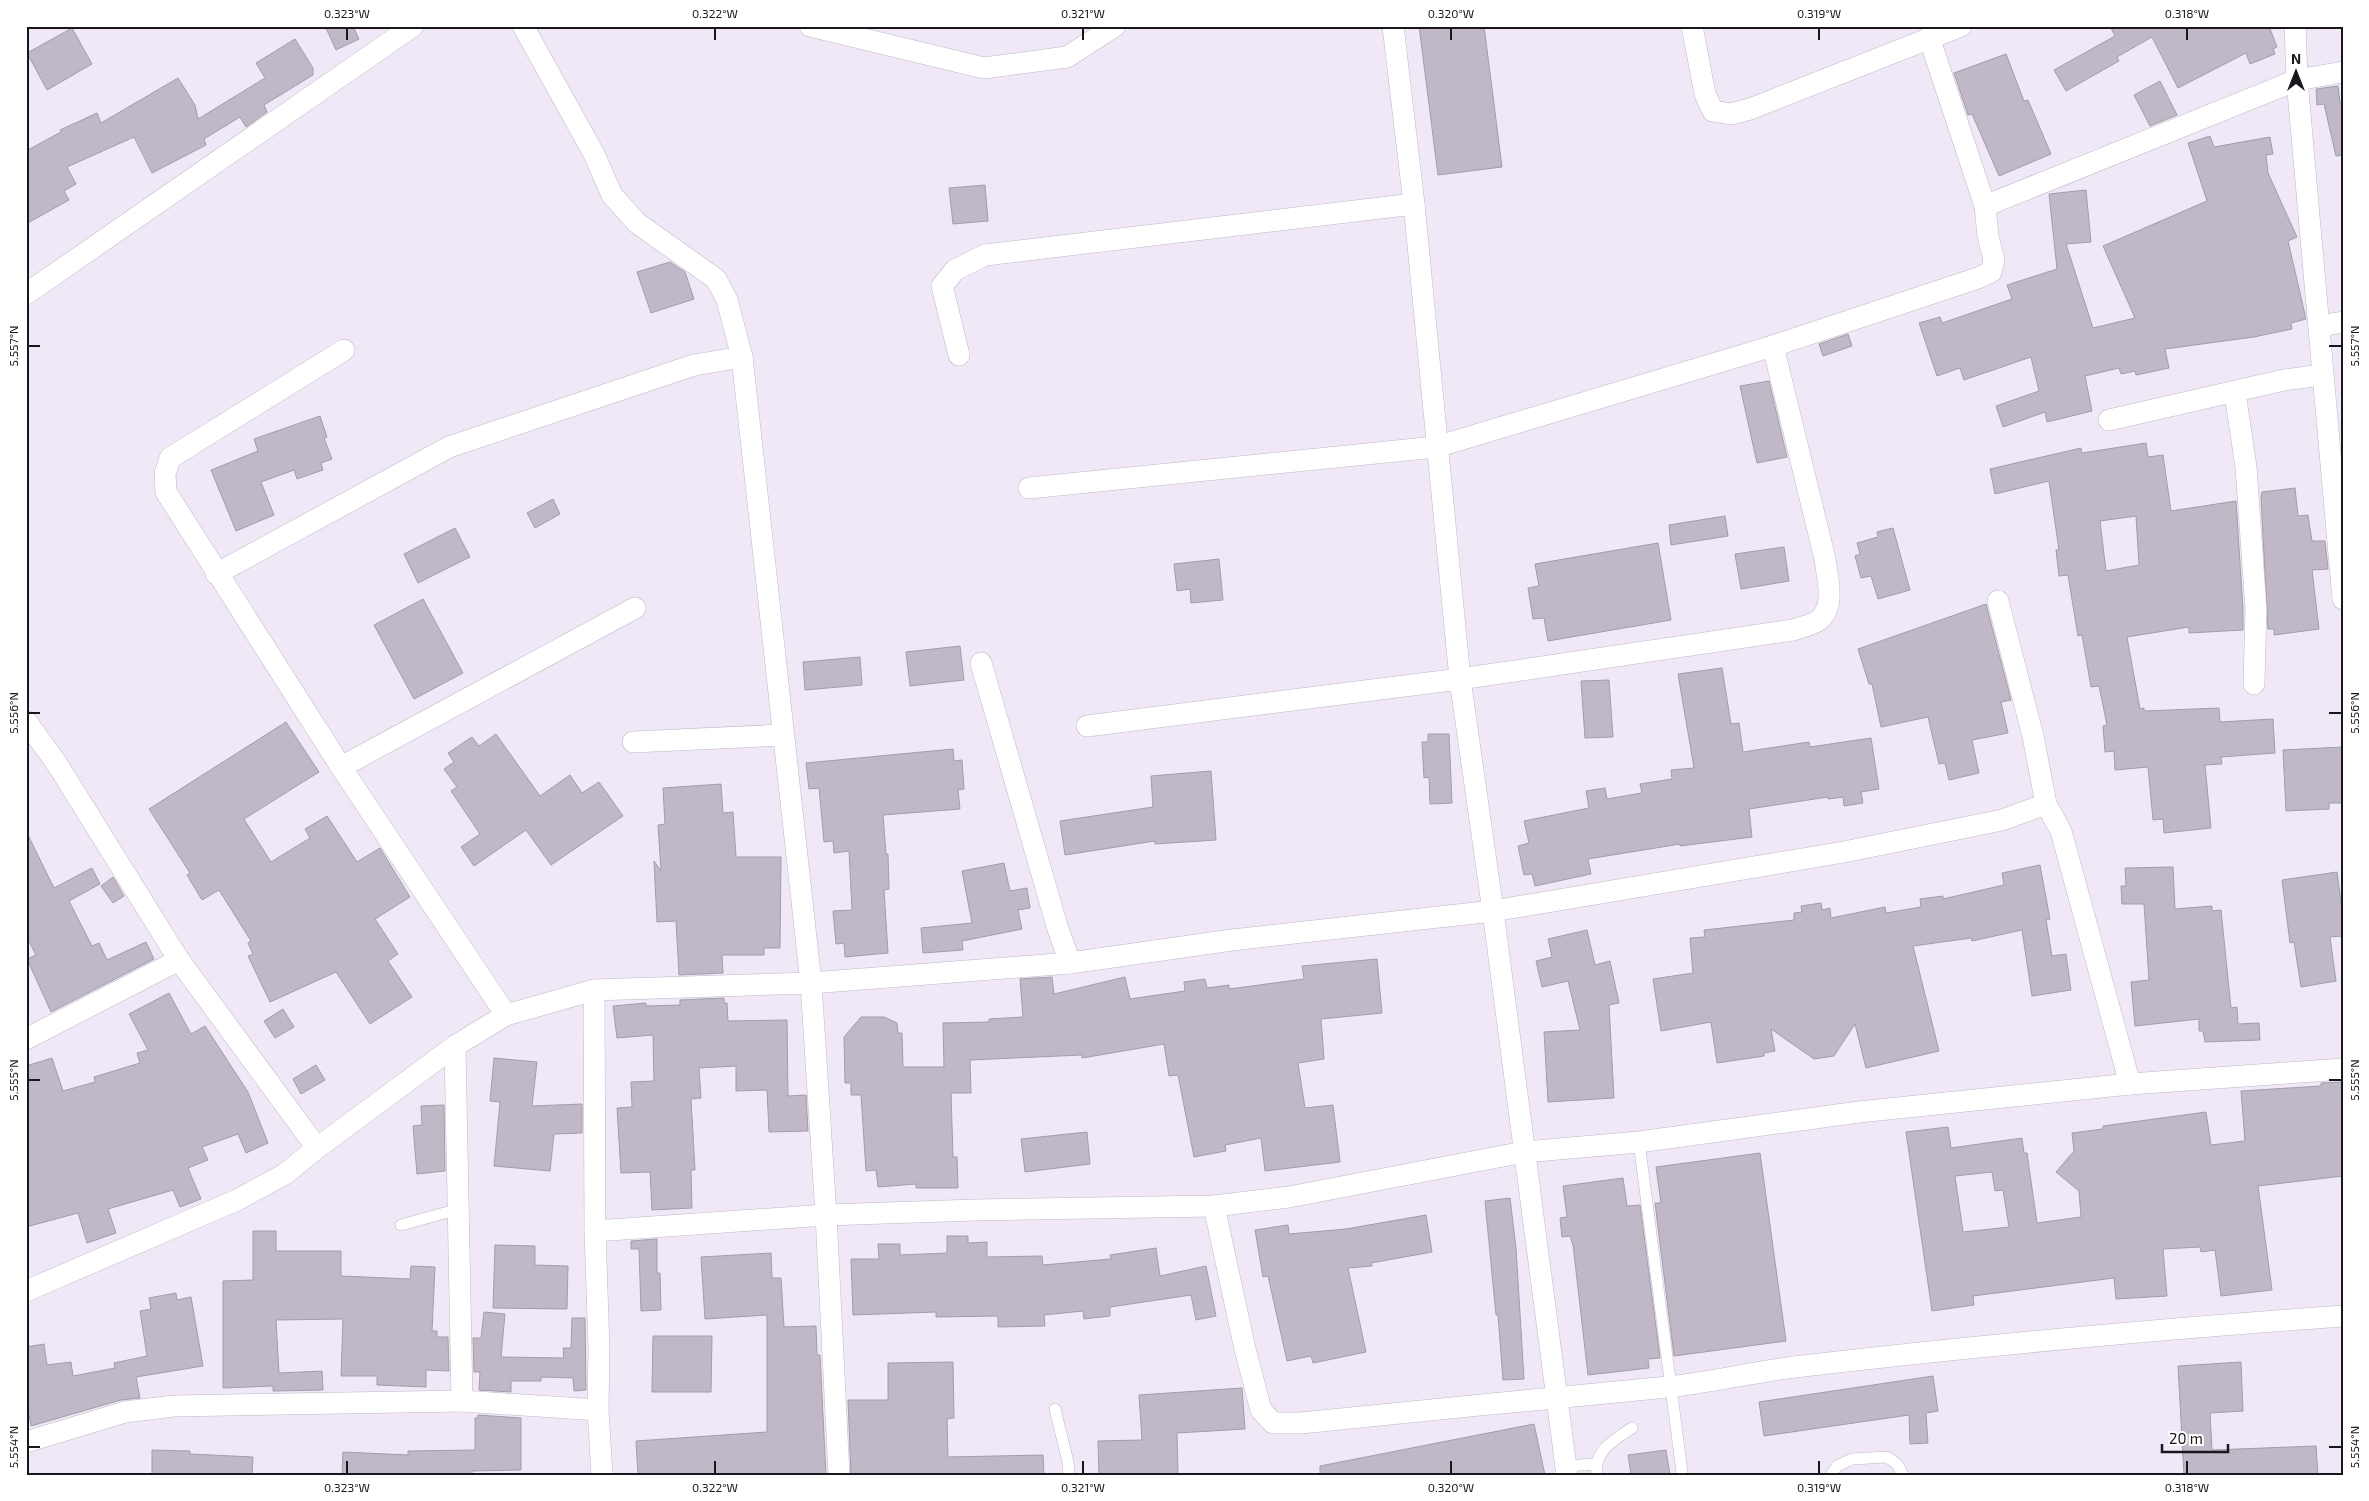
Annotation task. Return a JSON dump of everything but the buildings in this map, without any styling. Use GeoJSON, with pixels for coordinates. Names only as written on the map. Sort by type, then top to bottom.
{"type":"FeatureCollection","features":[{"type":"Feature","properties":{"kind":"street"},"geometry":{"type":"LineString","coordinates":[[26,294],[413,26]]}},
{"type":"Feature","properties":{"kind":"street"},"geometry":{"type":"LineString","coordinates":[[522,26],[594,154],[612,195],[637,223],[716,279],[727,300],[742,357],[811,983],[826,1215],[839,1475]]}},
{"type":"Feature","properties":{"kind":"street"},"geometry":{"type":"LineString","coordinates":[[810,26],[984,68],[1067,57],[1115,26]]}},
{"type":"Feature","properties":{"kind":"street"},"geometry":{"type":"LineString","coordinates":[[1393,26],[1414,204],[1436,447],[1460,679],[1555,1373],[1556,1396],[1566,1470]]}},
{"type":"Feature","properties":{"kind":"street"},"geometry":{"type":"LineString","coordinates":[[1692,26],[1705,94],[1713,110],[1731,114],[1750,110],[1961,26]]}},
{"type":"Feature","properties":{"kind":"street"},"geometry":{"type":"LineString","coordinates":[[2295,26],[2297,80],[2343,599]]}},
{"type":"Feature","properties":{"kind":"street"},"geometry":{"type":"LineString","coordinates":[[1029,488],[1436,447],[1773,346],[1978,278],[1991,272],[1994,260],[1988,236],[1985,206],[1929,38]]}},
{"type":"Feature","properties":{"kind":"street"},"geometry":{"type":"LineString","coordinates":[[1985,206],[2297,80],[2343,72]]}},
{"type":"Feature","properties":{"kind":"street"},"geometry":{"type":"LineString","coordinates":[[959,356],[942,286],[955,270],[985,255],[1414,204]]}},
{"type":"Feature","properties":{"kind":"street"},"geometry":{"type":"LineString","coordinates":[[2320,326],[2343,322]]}},
{"type":"Feature","properties":{"kind":"street"},"geometry":{"type":"LineString","coordinates":[[1086,726],[1460,679],[1793,630],[1819,620],[1828,607],[1829,590],[1824,559],[1773,346]]}},
{"type":"Feature","properties":{"kind":"street"},"geometry":{"type":"LineString","coordinates":[[344,350],[170,458],[165,474],[166,492],[216,574],[341,767],[506,1015]]}},
{"type":"Feature","properties":{"kind":"street"},"geometry":{"type":"LineString","coordinates":[[216,574],[449,446],[694,365],[742,357]]}},
{"type":"Feature","properties":{"kind":"street"},"geometry":{"type":"LineString","coordinates":[[2109,420],[2284,380],[2322,374]]}},
{"type":"Feature","properties":{"kind":"street"},"geometry":{"type":"LineString","coordinates":[[2235,392],[2246,468],[2256,609],[2254,684]]}},
{"type":"Feature","properties":{"kind":"street"},"geometry":{"type":"LineString","coordinates":[[1998,602],[2033,736],[2046,804],[2061,831],[2130,1084]]}},
{"type":"Feature","properties":{"kind":"street"},"geometry":{"type":"LineString","coordinates":[[341,767],[635,608]]}},
{"type":"Feature","properties":{"kind":"street"},"geometry":{"type":"LineString","coordinates":[[981,663],[1070,963]]}},
{"type":"Feature","properties":{"kind":"street"},"geometry":{"type":"LineString","coordinates":[[26,721],[57,764],[179,960],[316,1148]]}},
{"type":"Feature","properties":{"kind":"street"},"geometry":{"type":"LineString","coordinates":[[633,742],[783,735]]}},
{"type":"Feature","properties":{"kind":"street"},"geometry":{"type":"LineString","coordinates":[[26,1291],[237,1200],[284,1174],[316,1148],[455,1046],[506,1015],[594,990],[811,983],[1070,963],[1232,940],[1493,911],[1844,852],[2002,820],[2046,804]]}},
{"type":"Feature","properties":{"kind":"street"},"geometry":{"type":"LineString","coordinates":[[26,1039],[179,960]]}},
{"type":"Feature","properties":{"kind":"street"},"geometry":{"type":"LineString","coordinates":[[594,990],[595,1231],[599,1349],[598,1410],[602,1475]]}},
{"type":"Feature","properties":{"kind":"street"},"geometry":{"type":"LineString","coordinates":[[455,1046],[462,1401]]}},
{"type":"Feature","properties":{"kind":"street"},"geometry":{"type":"LineString","coordinates":[[595,1231],[826,1215],[975,1210],[1214,1206],[1288,1197],[1524,1152],[1640,1142],[1859,1112],[2130,1084],[2343,1069]]}},
{"type":"Feature","properties":{"kind":"street"},"geometry":{"type":"LineString","coordinates":[[1214,1206],[1260,1410],[1273,1423],[1301,1423],[1671,1386],[1778,1368],[1961,1348],[2141,1331],[2343,1316]]}},
{"type":"Feature","properties":{"kind":"street"},"geometry":{"type":"LineString","coordinates":[[26,1442],[125,1412],[174,1406],[462,1401],[598,1410]]}},
{"type":"Feature","properties":{"kind":"lane"},"geometry":{"type":"LineString","coordinates":[[1640,1142],[1682,1472]]}},
{"type":"Feature","properties":{"kind":"lane"},"geometry":{"type":"LineString","coordinates":[[401,1225],[459,1209]]}},
{"type":"Feature","properties":{"kind":"lane"},"geometry":{"type":"LineString","coordinates":[[1055,1409],[1068,1462],[1069,1475]]}},
{"type":"Feature","properties":{"kind":"lane"},"geometry":{"type":"LineString","coordinates":[[1566,1470],[1596,1470],[1604,1449],[1632,1428]]}},
{"type":"Feature","properties":{"kind":"lane"},"geometry":{"type":"LineString","coordinates":[[1831,1475],[1837,1466],[1852,1459],[1887,1457],[1897,1464],[1903,1475]]}}]}
